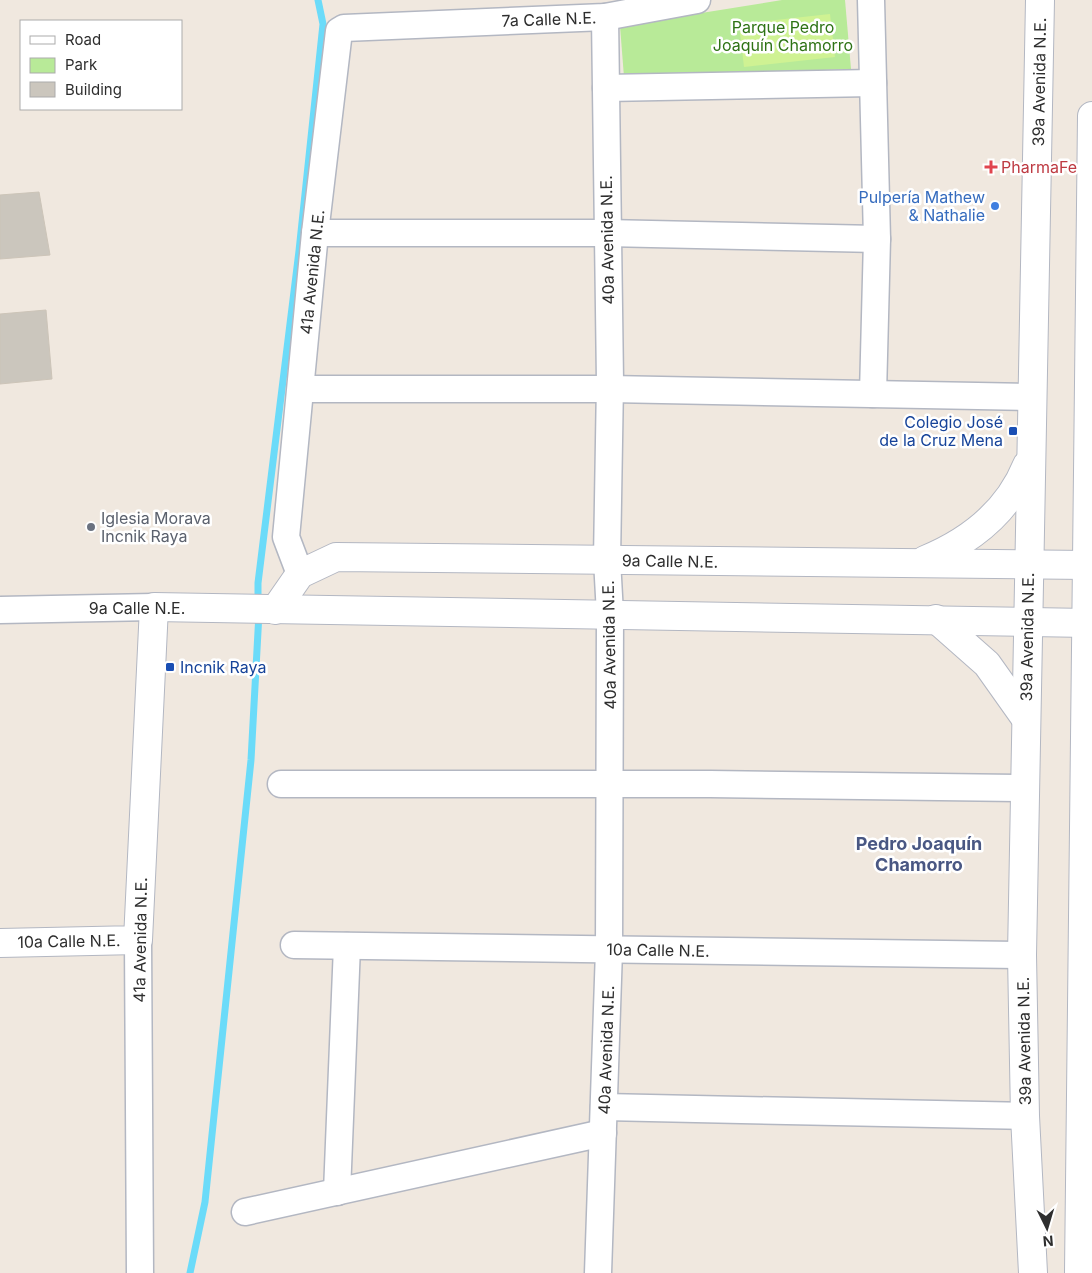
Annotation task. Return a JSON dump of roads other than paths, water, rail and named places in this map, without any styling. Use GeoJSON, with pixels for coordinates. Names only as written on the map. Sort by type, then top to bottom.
{"type":"FeatureCollection","features":[{"type":"Feature","properties":{"kind":"street","name":"7a Calle N.E."},"geometry":{"type":"LineString","coordinates":[[400,24],[605,17],[697,0]]}},
{"type":"Feature","properties":{"kind":"street"},"geometry":{"type":"LineString","coordinates":[[871,0],[877,239],[873,394]]}},
{"type":"Feature","properties":{"kind":"street","name":"39a Avenida N.E."},"geometry":{"type":"LineString","coordinates":[[1033,1273],[1025,1116],[1022,955],[1031,397],[1040,0]]}},
{"type":"Feature","properties":{"kind":"street","name":"40a Avenida N.E."},"geometry":{"type":"LineString","coordinates":[[598,1273],[609,950],[610,614],[607,560],[610,389],[606,233],[605,17]]}},
{"type":"Feature","properties":{"kind":"street","name":"41a Avenida N.E."},"geometry":{"type":"LineString","coordinates":[[300,574],[286,537],[316,233],[339,31],[344,28],[400,24]]}},
{"type":"Feature","properties":{"kind":"street"},"geometry":{"type":"LineString","coordinates":[[606,88],[873,83]]}},
{"type":"Feature","properties":{"kind":"street"},"geometry":{"type":"LineString","coordinates":[[1079,1273],[1080,1196],[1086,1111],[1092,116]]}},
{"type":"Feature","properties":{"kind":"street"},"geometry":{"type":"LineString","coordinates":[[316,233],[606,233],[877,239]]}},
{"type":"Feature","properties":{"kind":"street"},"geometry":{"type":"LineString","coordinates":[[301,389],[610,389],[1031,397]]}},
{"type":"Feature","properties":{"kind":"street"},"geometry":{"type":"LineString","coordinates":[[914,564],[958,546],[990,520],[1013,494],[1030,458]]}},
{"type":"Feature","properties":{"kind":"street","name":"9a Calle N.E."},"geometry":{"type":"LineString","coordinates":[[264,609],[300,574],[336,557],[1088,565]]}},
{"type":"Feature","properties":{"kind":"street","name":"41a Avenida N.E."},"geometry":{"type":"LineString","coordinates":[[140,1273],[138,940],[154,607]]}},
{"type":"Feature","properties":{"kind":"street","name":"9a Calle N.E."},"geometry":{"type":"LineString","coordinates":[[0,610],[154,607],[1088,623]]}},
{"type":"Feature","properties":{"kind":"street"},"geometry":{"type":"LineString","coordinates":[[936,619],[987,664],[1026,719]]}},
{"type":"Feature","properties":{"kind":"street"},"geometry":{"type":"LineString","coordinates":[[282,784],[609,784],[1024,788]]}},
{"type":"Feature","properties":{"kind":"street","name":"10a Calle N.E."},"geometry":{"type":"LineString","coordinates":[[0,943],[138,940]]}},
{"type":"Feature","properties":{"kind":"street","name":"10a Calle N.E."},"geometry":{"type":"LineString","coordinates":[[294,945],[1022,955]]}},
{"type":"Feature","properties":{"kind":"street"},"geometry":{"type":"LineString","coordinates":[[337,1192],[347,946]]}},
{"type":"Feature","properties":{"kind":"street"},"geometry":{"type":"LineString","coordinates":[[604,1107],[1025,1116]]}},
{"type":"Feature","properties":{"kind":"street"},"geometry":{"type":"LineString","coordinates":[[245,1212],[603,1133]]}},
{"type":"Feature","properties":{"kind":"street"},"geometry":{"type":"LineString","coordinates":[[1080,1196],[1092,1224]]}},
{"type":"Feature","properties":{"kind":"waterway"},"geometry":{"type":"LineString","coordinates":[[258,603],[258,583],[299,251],[323,24],[318,0]]}},
{"type":"Feature","properties":{"kind":"waterway"},"geometry":{"type":"LineString","coordinates":[[190,1273],[205,1202],[251,760],[259,613]]}},
{"type":"Feature","properties":{"kind":"place","name":"PharmaFe"},"geometry":{"type":"Point","coordinates":[991,167]}},
{"type":"Feature","properties":{"kind":"place","name":"Pulpería Mathew & Nathalie"},"geometry":{"type":"Point","coordinates":[995,206]}},
{"type":"Feature","properties":{"kind":"place","name":"Colegio José de la Cruz Mena"},"geometry":{"type":"Point","coordinates":[1013,431]}},
{"type":"Feature","properties":{"kind":"place","name":"Iglesia Morava Incnik Raya"},"geometry":{"type":"Point","coordinates":[91,527]}},
{"type":"Feature","properties":{"kind":"place","name":"Incnik Raya"},"geometry":{"type":"Point","coordinates":[170,667]}},
{"type":"Feature","properties":{"kind":"district","name":"Pedro Joaquín Chamorro"},"geometry":{"type":"Point","coordinates":[919,854]}},
{"type":"Feature","properties":{"kind":"park label","name":"Parque Pedro Joaquín Chamorro"},"geometry":{"type":"Point","coordinates":[783,36]}}]}
